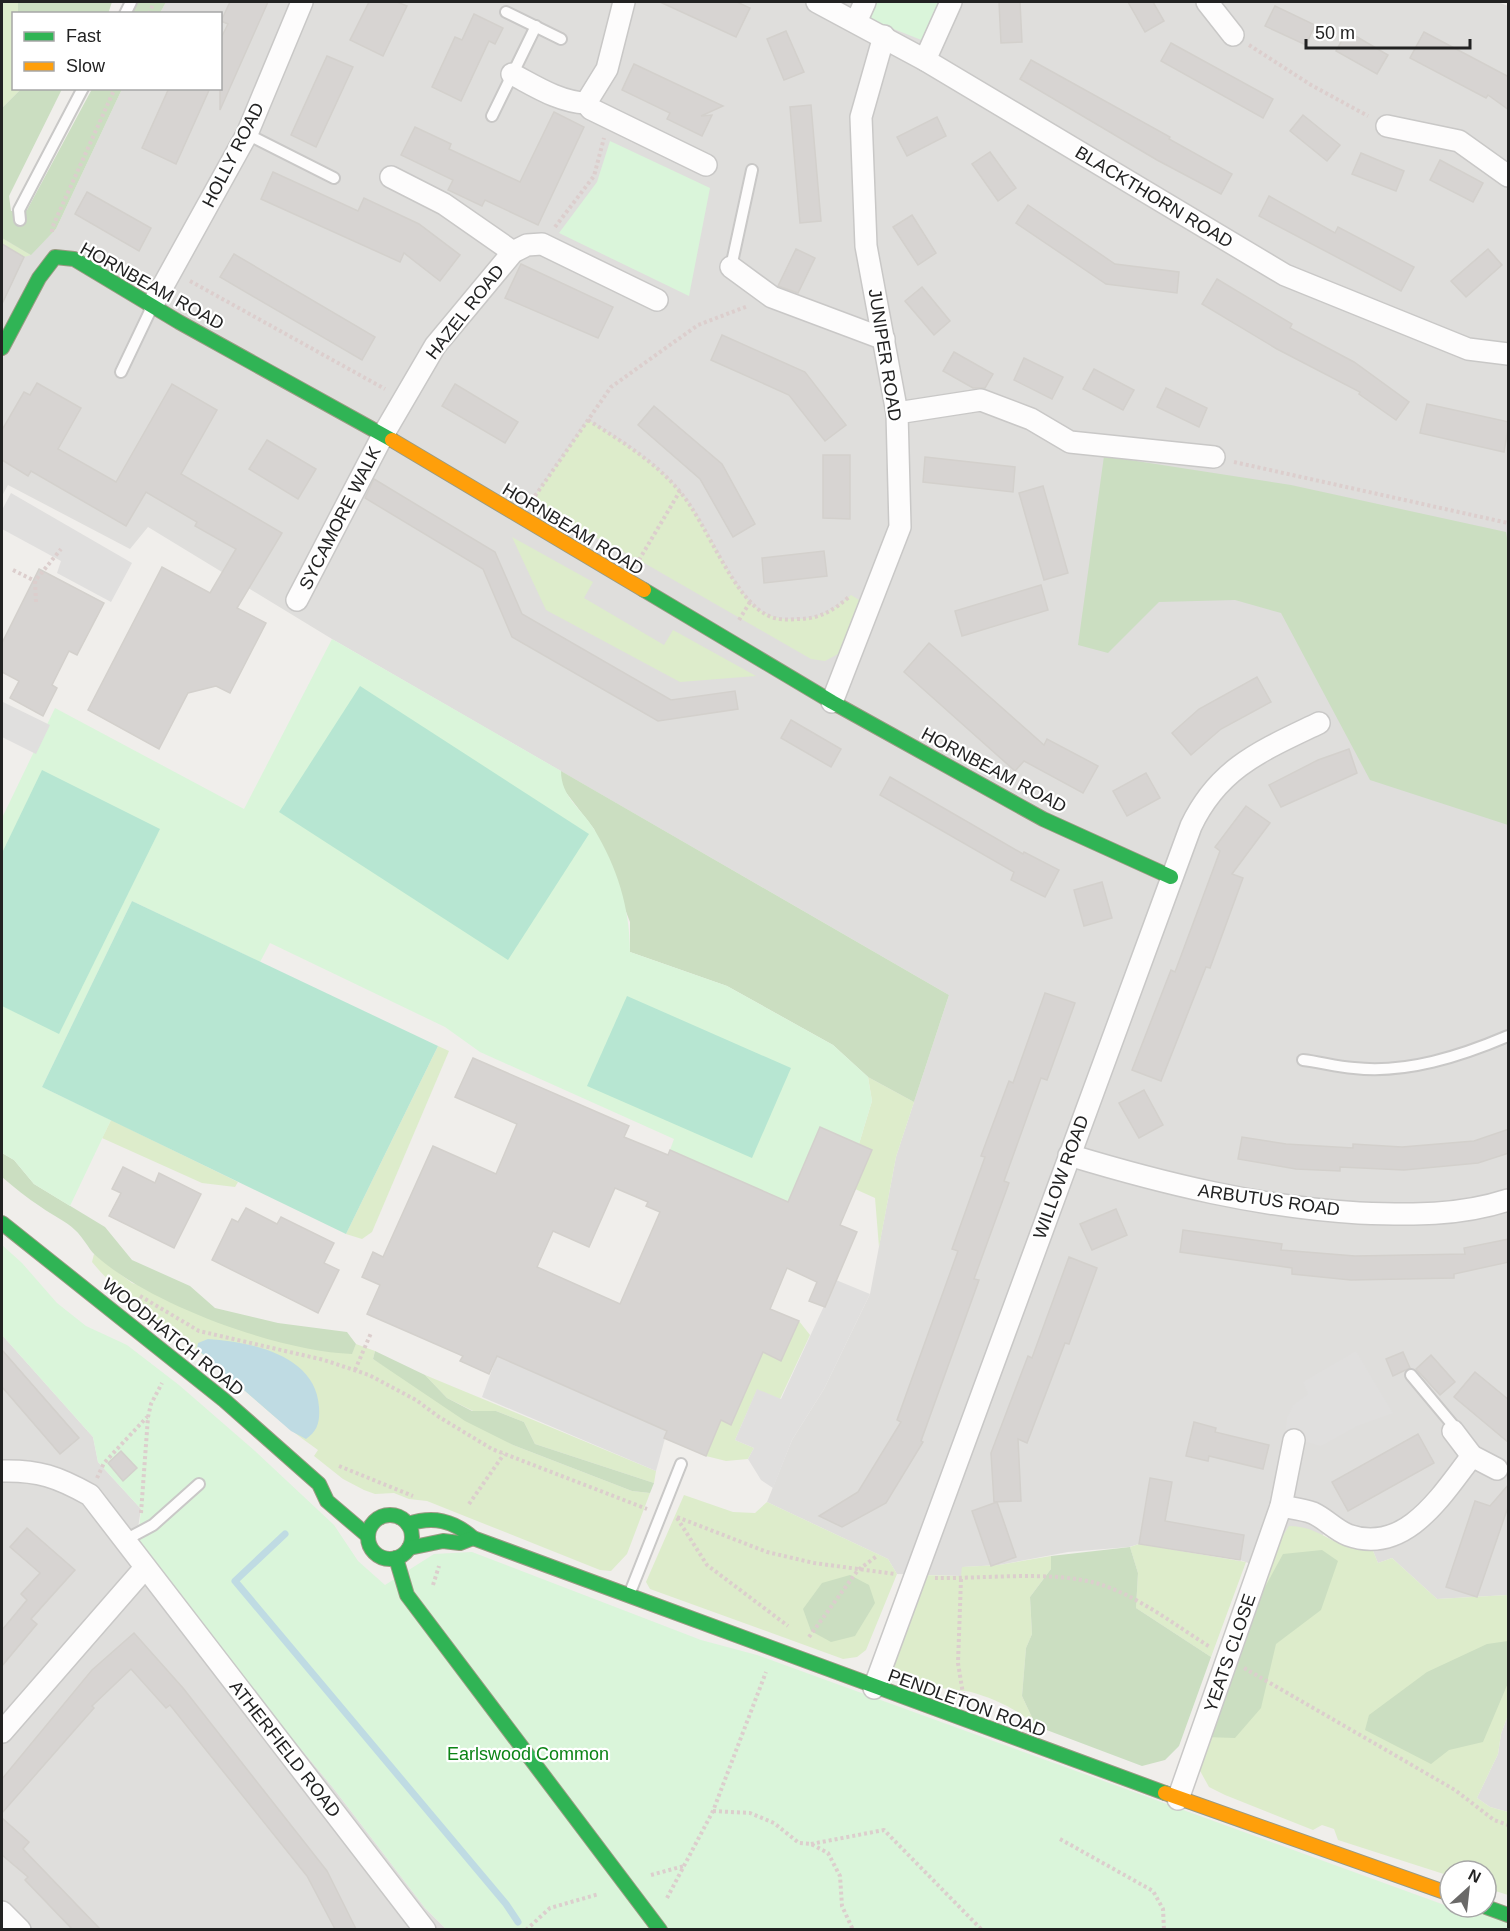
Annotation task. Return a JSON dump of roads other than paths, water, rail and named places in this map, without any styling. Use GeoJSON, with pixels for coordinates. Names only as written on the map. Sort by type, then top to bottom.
{"type":"FeatureCollection","features":[{"type":"Feature","properties":{"kind":"street","name":"HOLLY ROAD"},"geometry":{"type":"LineString","coordinates":[[153,304],[174,272],[247,134],[302,2]]}},
{"type":"Feature","properties":{"kind":"street"},"geometry":{"type":"LineString","coordinates":[[586,103],[607,69],[624,2]]}},
{"type":"Feature","properties":{"kind":"street","name":"BLACKTHORN ROAD"},"geometry":{"type":"LineString","coordinates":[[817,2],[884,36],[1285,275],[1468,349],[1509,354]]}},
{"type":"Feature","properties":{"kind":"street"},"geometry":{"type":"LineString","coordinates":[[856,22],[865,2]]}},
{"type":"Feature","properties":{"kind":"street"},"geometry":{"type":"LineString","coordinates":[[925,60],[951,2]]}},
{"type":"Feature","properties":{"kind":"street"},"geometry":{"type":"LineString","coordinates":[[1208,2],[1233,35]]}},
{"type":"Feature","properties":{"kind":"street","name":"JUNIPER ROAD"},"geometry":{"type":"LineString","coordinates":[[832,702],[900,528],[897,413],[866,246],[861,117],[884,36]]}},
{"type":"Feature","properties":{"kind":"street"},"geometry":{"type":"LineString","coordinates":[[512,74],[554,96],[573,103],[586,103],[609,117],[706,165]]}},
{"type":"Feature","properties":{"kind":"street"},"geometry":{"type":"LineString","coordinates":[[1387,126],[1459,141],[1509,176]]}},
{"type":"Feature","properties":{"kind":"street","name":"HAZEL ROAD"},"geometry":{"type":"LineString","coordinates":[[391,177],[444,204],[513,252]]}},
{"type":"Feature","properties":{"kind":"street","name":"HAZEL ROAD"},"geometry":{"type":"LineString","coordinates":[[382,435],[435,346],[513,252],[527,245],[542,244],[657,300]]}},
{"type":"Feature","properties":{"kind":"street","name":"HORNBEAM ROAD"},"geometry":{"type":"LineString","coordinates":[[2,348],[39,278],[55,257],[74,259],[153,304],[179,322],[382,435],[626,582],[832,702],[1043,819],[1171,877]]}},
{"type":"Feature","properties":{"kind":"street"},"geometry":{"type":"LineString","coordinates":[[730,267],[772,297],[884,339]]}},
{"type":"Feature","properties":{"kind":"street"},"geometry":{"type":"LineString","coordinates":[[897,413],[981,400],[1031,419],[1070,442],[1214,457]]}},
{"type":"Feature","properties":{"kind":"street","name":"SYCAMORE WALK"},"geometry":{"type":"LineString","coordinates":[[297,600],[382,435]]}},
{"type":"Feature","properties":{"kind":"street","name":"WILLOW ROAD"},"geometry":{"type":"LineString","coordinates":[[874,1688],[1194,818],[1217,784],[1245,760],[1319,723]]}},
{"type":"Feature","properties":{"kind":"street","name":"ARBUTUS ROAD"},"geometry":{"type":"LineString","coordinates":[[1069,1155],[1164,1183],[1230,1198],[1309,1210],[1432,1215],[1462,1211],[1509,1200]]}},
{"type":"Feature","properties":{"kind":"street","name":"WOODHATCH ROAD"},"geometry":{"type":"LineString","coordinates":[[2,1223],[224,1400],[319,1484],[327,1501],[368,1536]]}},
{"type":"Feature","properties":{"kind":"street"},"geometry":{"type":"LineString","coordinates":[[1453,1431],[1472,1456],[1503,1469]]}},
{"type":"Feature","properties":{"kind":"street","name":"YEATS CLOSE"},"geometry":{"type":"LineString","coordinates":[[1178,1799],[1281,1506],[1294,1440]]}},
{"type":"Feature","properties":{"kind":"street"},"geometry":{"type":"LineString","coordinates":[[1281,1506],[1311,1513],[1348,1535],[1367,1539],[1382,1538],[1416,1523],[1472,1456]]}},
{"type":"Feature","properties":{"kind":"street","name":"ATHERFIELD ROAD"},"geometry":{"type":"LineString","coordinates":[[2,1471],[30,1470],[49,1475],[90,1495],[144,1569],[425,1929]]}},
{"type":"Feature","properties":{"kind":"street"},"geometry":{"type":"LineString","coordinates":[[319,1484],[337,1486]]}},
{"type":"Feature","properties":{"kind":"street"},"geometry":{"type":"LineString","coordinates":[[379,1513],[397,1516],[408,1524],[412,1536],[409,1548],[396,1558],[386,1558],[376,1554],[370,1546],[368,1536],[379,1513]]}},
{"type":"Feature","properties":{"kind":"street","name":"PENDLETON ROAD"},"geometry":{"type":"LineString","coordinates":[[408,1524],[425,1518],[440,1519],[462,1527],[473,1538],[628,1597],[1178,1799],[1438,1890]]}},
{"type":"Feature","properties":{"kind":"street","name":"PENDLETON ROAD"},"geometry":{"type":"LineString","coordinates":[[409,1548],[443,1541],[460,1544],[473,1538]]}},
{"type":"Feature","properties":{"kind":"street"},"geometry":{"type":"LineString","coordinates":[[396,1558],[407,1595],[657,1926]]}},
{"type":"Feature","properties":{"kind":"street"},"geometry":{"type":"LineString","coordinates":[[2,1732],[144,1569]]}},
{"type":"Feature","properties":{"kind":"street"},"geometry":{"type":"LineString","coordinates":[[2,1912],[20,1929]]}},
{"type":"Feature","properties":{"kind":"lane"},"geometry":{"type":"LineString","coordinates":[[506,12],[561,39]]}},
{"type":"Feature","properties":{"kind":"lane"},"geometry":{"type":"LineString","coordinates":[[492,116],[536,26]]}},
{"type":"Feature","properties":{"kind":"lane"},"geometry":{"type":"LineString","coordinates":[[20,220],[19,210],[82,90]]}},
{"type":"Feature","properties":{"kind":"lane"},"geometry":{"type":"LineString","coordinates":[[247,134],[334,178]]}},
{"type":"Feature","properties":{"kind":"lane"},"geometry":{"type":"LineString","coordinates":[[730,267],[752,170]]}},
{"type":"Feature","properties":{"kind":"lane"},"geometry":{"type":"LineString","coordinates":[[121,372],[153,304]]}},
{"type":"Feature","properties":{"kind":"lane"},"geometry":{"type":"LineString","coordinates":[[1304,1060],[1356,1069],[1413,1066],[1476,1050],[1509,1036]]}},
{"type":"Feature","properties":{"kind":"lane"},"geometry":{"type":"LineString","coordinates":[[1410,1375],[1452,1424],[1453,1431]]}},
{"type":"Feature","properties":{"kind":"lane"},"geometry":{"type":"LineString","coordinates":[[628,1597],[681,1464]]}},
{"type":"Feature","properties":{"kind":"lane"},"geometry":{"type":"LineString","coordinates":[[125,1540],[153,1525],[199,1484]]}},
{"type":"Feature","properties":{"kind":"water"},"geometry":{"type":"Polygon","coordinates":[[[208,1339],[261,1348],[294,1363],[315,1389],[319,1417],[313,1433],[306,1439],[291,1431],[197,1349],[198,1343],[208,1339]]]}},
{"type":"Feature","properties":{"kind":"waterway"},"geometry":{"type":"LineString","coordinates":[[285,1534],[235,1581],[506,1904],[518,1922]]}},
{"type":"Feature","properties":{"kind":"park label","name":"Earlswood Common"},"geometry":{"type":"Point","coordinates":[528,1754]}}]}
